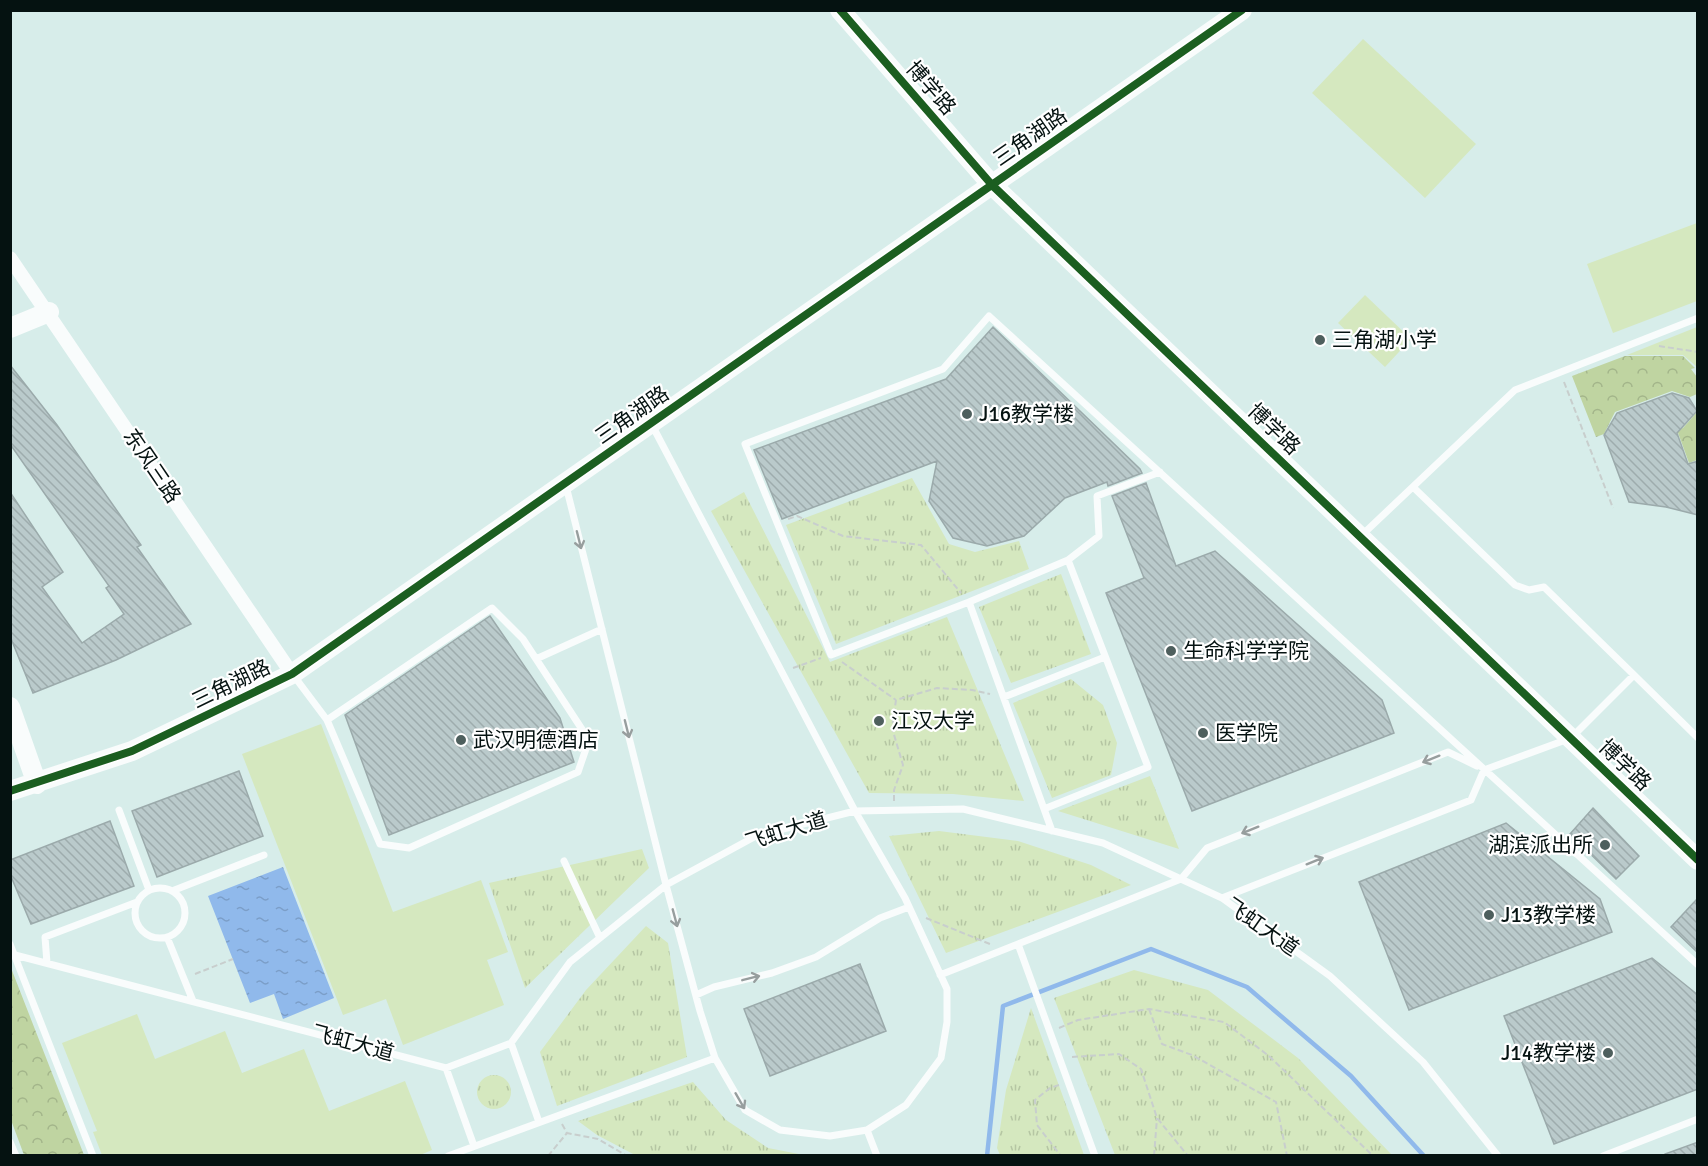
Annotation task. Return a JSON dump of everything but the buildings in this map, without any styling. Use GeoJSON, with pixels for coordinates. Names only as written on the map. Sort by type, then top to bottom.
{"type":"FeatureCollection","features":[{"type":"Feature","properties":{"kind":"street","name":"博学路"},"geometry":{"type":"LineString","coordinates":[[840,10],[992,185],[1698,860]]}},
{"type":"Feature","properties":{"kind":"street","name":"三角湖路"},"geometry":{"type":"LineString","coordinates":[[10,791],[132,751],[292,674],[1242,10]]}},
{"type":"Feature","properties":{"kind":"street","name":"东风三路"},"geometry":{"type":"LineString","coordinates":[[10,258],[292,674]]}},
{"type":"Feature","properties":{"kind":"street"},"geometry":{"type":"LineString","coordinates":[[10,328],[48,312]]}},
{"type":"Feature","properties":{"kind":"street"},"geometry":{"type":"LineString","coordinates":[[10,707],[37,784]]}},
{"type":"Feature","properties":{"kind":"lane"},"geometry":{"type":"LineString","coordinates":[[1160,472],[1097,496],[1099,536],[1068,561],[831,655],[745,444],[943,369],[989,316],[1160,472],[1484,770],[1698,965]]}},
{"type":"Feature","properties":{"kind":"lane"},"geometry":{"type":"LineString","coordinates":[[1360,537],[1515,390],[1698,318]]}},
{"type":"Feature","properties":{"kind":"lane"},"geometry":{"type":"LineString","coordinates":[[565,483],[666,885],[715,1058],[745,1110],[780,1130],[830,1136],[867,1130],[906,1105],[941,1058],[947,1022],[947,989],[910,910],[855,811],[651,425]]}},
{"type":"Feature","properties":{"kind":"lane"},"geometry":{"type":"LineString","coordinates":[[1413,487],[1515,585],[1529,590],[1544,587],[1698,738]]}},
{"type":"Feature","properties":{"kind":"lane"},"geometry":{"type":"LineString","coordinates":[[1044,809],[1148,767],[1068,561]]}},
{"type":"Feature","properties":{"kind":"lane"},"geometry":{"type":"LineString","coordinates":[[969,602],[1052,831]]}},
{"type":"Feature","properties":{"kind":"lane"},"geometry":{"type":"LineString","coordinates":[[292,674],[327,720],[380,844],[409,848],[578,772],[589,740],[523,639],[492,608],[327,720]]}},
{"type":"Feature","properties":{"kind":"lane"},"geometry":{"type":"LineString","coordinates":[[536,659],[602,629]]}},
{"type":"Feature","properties":{"kind":"lane"},"geometry":{"type":"LineString","coordinates":[[1004,697],[1105,657]]}},
{"type":"Feature","properties":{"kind":"lane"},"geometry":{"type":"LineString","coordinates":[[1222,898],[1471,800],[1484,770],[1571,738],[1634,675]]}},
{"type":"Feature","properties":{"kind":"lane"},"geometry":{"type":"LineString","coordinates":[[940,975],[1181,879],[1207,848],[1448,752],[1484,770]]}},
{"type":"Feature","properties":{"kind":"lane","name":"飞虹大道"},"geometry":{"type":"LineString","coordinates":[[511,1043],[570,962],[666,885],[756,836],[855,811],[963,809],[1103,843],[1222,898],[1330,976],[1423,1062],[1498,1155]]}},
{"type":"Feature","properties":{"kind":"lane"},"geometry":{"type":"LineString","coordinates":[[119,810],[149,890]]}},
{"type":"Feature","properties":{"kind":"lane"},"geometry":{"type":"LineString","coordinates":[[172,891],[264,855]]}},
{"type":"Feature","properties":{"kind":"lane"},"geometry":{"type":"LineString","coordinates":[[564,861],[600,938]]}},
{"type":"Feature","properties":{"kind":"lane"},"geometry":{"type":"LineString","coordinates":[[47,963],[45,937],[137,902],[149,890],[165,888],[172,891],[183,904],[184,920],[175,933],[167,937],[151,937],[143,932],[135,918],[137,902]]}},
{"type":"Feature","properties":{"kind":"lane"},"geometry":{"type":"LineString","coordinates":[[696,995],[714,987],[772,973],[816,957],[880,918],[910,910]]}},
{"type":"Feature","properties":{"kind":"lane"},"geometry":{"type":"LineString","coordinates":[[167,937],[193,1001]]}},
{"type":"Feature","properties":{"kind":"lane"},"geometry":{"type":"LineString","coordinates":[[10,944],[93,1155]]}},
{"type":"Feature","properties":{"kind":"lane"},"geometry":{"type":"LineString","coordinates":[[1018,944],[1095,1155]]}},
{"type":"Feature","properties":{"kind":"lane","name":"飞虹大道"},"geometry":{"type":"LineString","coordinates":[[15,955],[446,1068]]}},
{"type":"Feature","properties":{"kind":"lane"},"geometry":{"type":"LineString","coordinates":[[474,1146],[446,1068],[511,1043],[539,1122]]}},
{"type":"Feature","properties":{"kind":"lane"},"geometry":{"type":"LineString","coordinates":[[448,1155],[715,1058]]}},
{"type":"Feature","properties":{"kind":"lane"},"geometry":{"type":"LineString","coordinates":[[1603,1155],[1698,1119]]}},
{"type":"Feature","properties":{"kind":"lane"},"geometry":{"type":"LineString","coordinates":[[867,1130],[877,1155]]}},
{"type":"Feature","properties":{"kind":"lane"},"geometry":{"type":"LineString","coordinates":[[10,1142],[16,1155]]}},
{"type":"Feature","properties":{"kind":"path"},"geometry":{"type":"LineString","coordinates":[[1637,342],[1698,352]]}},
{"type":"Feature","properties":{"kind":"path"},"geometry":{"type":"LineString","coordinates":[[1560,372],[1613,508]]}},
{"type":"Feature","properties":{"kind":"path"},"geometry":{"type":"LineString","coordinates":[[777,523],[797,516],[843,536],[921,544],[969,602]]}},
{"type":"Feature","properties":{"kind":"path"},"geometry":{"type":"LineString","coordinates":[[782,672],[831,655],[896,700]]}},
{"type":"Feature","properties":{"kind":"path"},"geometry":{"type":"LineString","coordinates":[[896,700],[937,688],[972,690],[1004,697]]}},
{"type":"Feature","properties":{"kind":"path"},"geometry":{"type":"LineString","coordinates":[[895,810],[894,790],[903,765],[892,728],[896,700]]}},
{"type":"Feature","properties":{"kind":"path"},"geometry":{"type":"LineString","coordinates":[[910,910],[1004,949]]}},
{"type":"Feature","properties":{"kind":"path"},"geometry":{"type":"LineString","coordinates":[[184,978],[233,959]]}},
{"type":"Feature","properties":{"kind":"path"},"geometry":{"type":"LineString","coordinates":[[1149,1009],[1162,1044],[1192,1055],[1276,1102],[1287,1155]]}},
{"type":"Feature","properties":{"kind":"path"},"geometry":{"type":"LineString","coordinates":[[1050,1031],[1078,1020],[1149,1009],[1224,1022],[1269,1056],[1373,1155]]}},
{"type":"Feature","properties":{"kind":"path"},"geometry":{"type":"LineString","coordinates":[[1060,1059],[1119,1054],[1141,1069],[1157,1118],[1188,1155]]}},
{"type":"Feature","properties":{"kind":"path"},"geometry":{"type":"LineString","coordinates":[[1061,1155],[1037,1125],[1035,1101],[1050,1088],[1068,1082]]}},
{"type":"Feature","properties":{"kind":"path"},"geometry":{"type":"LineString","coordinates":[[557,1115],[567,1133],[598,1139],[627,1155]]}},
{"type":"Feature","properties":{"kind":"path"},"geometry":{"type":"LineString","coordinates":[[1154,1155],[1157,1118]]}},
{"type":"Feature","properties":{"kind":"path"},"geometry":{"type":"LineString","coordinates":[[548,1155],[567,1133]]}},
{"type":"Feature","properties":{"kind":"green space"},"geometry":{"type":"Polygon","coordinates":[[[1363,39],[1476,144],[1425,198],[1312,93],[1363,39]]]}},
{"type":"Feature","properties":{"kind":"green space"},"geometry":{"type":"Polygon","coordinates":[[[1697,223],[1697,301],[1613,333],[1587,264],[1697,223]]]}},
{"type":"Feature","properties":{"kind":"green space"},"geometry":{"type":"Polygon","coordinates":[[[1365,295],[1411,339],[1385,367],[1338,323],[1365,295]]]}},
{"type":"Feature","properties":{"kind":"green space"},"geometry":{"type":"Polygon","coordinates":[[[1697,327],[1697,367],[1683,355],[1627,355],[1697,327]]]}},
{"type":"Feature","properties":{"kind":"green space"},"geometry":{"type":"Polygon","coordinates":[[[1625,356],[1683,356],[1695,368],[1691,369],[1697,377],[1697,394],[1690,397],[1672,391],[1615,412],[1604,434],[1596,437],[1572,376],[1625,356]]]}},
{"type":"Feature","properties":{"kind":"green space"},"geometry":{"type":"Polygon","coordinates":[[[1697,412],[1697,460],[1689,463],[1677,430],[1683,428],[1697,412]]]}},
{"type":"Feature","properties":{"kind":"green space"},"geometry":{"type":"Polygon","coordinates":[[[912,478],[949,544],[975,552],[1019,541],[1029,569],[836,644],[786,525],[912,478]]]}},
{"type":"Feature","properties":{"kind":"green space"},"geometry":{"type":"Polygon","coordinates":[[[744,492],[830,662],[947,617],[1024,801],[953,794],[869,793],[711,511],[744,492]]]}},
{"type":"Feature","properties":{"kind":"green space"},"geometry":{"type":"Polygon","coordinates":[[[1061,574],[1091,654],[1011,683],[979,607],[1061,574]]]}},
{"type":"Feature","properties":{"kind":"green space"},"geometry":{"type":"Polygon","coordinates":[[[1071,679],[1103,705],[1117,743],[1111,775],[1052,798],[1013,703],[1071,679]]]}},
{"type":"Feature","properties":{"kind":"green space"},"geometry":{"type":"Polygon","coordinates":[[[321,724],[393,912],[481,880],[508,952],[487,960],[504,1005],[403,1045],[386,999],[343,1015],[242,754],[321,724]]]}},
{"type":"Feature","properties":{"kind":"green space"},"geometry":{"type":"Polygon","coordinates":[[[1150,776],[1179,849],[1058,811],[1150,776]]]}},
{"type":"Feature","properties":{"kind":"green space"},"geometry":{"type":"Polygon","coordinates":[[[939,831],[1018,841],[1091,865],[1131,885],[946,953],[889,836],[939,831]]]}},
{"type":"Feature","properties":{"kind":"green space"},"geometry":{"type":"Polygon","coordinates":[[[642,849],[649,868],[525,988],[489,883],[642,849]]]}},
{"type":"Feature","properties":{"kind":"green space"},"geometry":{"type":"Polygon","coordinates":[[[646,926],[668,943],[687,1057],[557,1106],[540,1052],[586,990],[646,926]]]}},
{"type":"Feature","properties":{"kind":"green space"},"geometry":{"type":"Polygon","coordinates":[[[11,968],[84,1155],[24,1155],[11,1120],[11,968]]]}},
{"type":"Feature","properties":{"kind":"green space"},"geometry":{"type":"Polygon","coordinates":[[[1134,970],[1208,990],[1298,1058],[1392,1155],[1115,1155],[1054,998],[1134,970]]]}},
{"type":"Feature","properties":{"kind":"green space"},"geometry":{"type":"Polygon","coordinates":[[[1031,1008],[1084,1155],[1000,1155],[997,1148],[1006,1090],[1031,1008]]]}},
{"type":"Feature","properties":{"kind":"green space"},"geometry":{"type":"Polygon","coordinates":[[[137,1014],[155,1059],[225,1031],[242,1073],[304,1049],[329,1111],[405,1081],[432,1150],[418,1156],[102,1155],[93,1132],[97,1131],[62,1043],[137,1014]]]}},
{"type":"Feature","properties":{"kind":"green space"},"geometry":{"type":"Polygon","coordinates":[[[494,1075],[506,1080],[511,1092],[506,1104],[494,1109],[482,1104],[477,1092],[482,1080],[494,1075]]]}},
{"type":"Feature","properties":{"kind":"green space"},"geometry":{"type":"Polygon","coordinates":[[[693,1082],[726,1120],[768,1148],[804,1155],[635,1155],[597,1135],[578,1121],[693,1082]]]}},
{"type":"Feature","properties":{"kind":"water"},"geometry":{"type":"Polygon","coordinates":[[[283,867],[334,998],[283,1019],[274,994],[250,1003],[208,896],[283,867]]]}},
{"type":"Feature","properties":{"kind":"waterway"},"geometry":{"type":"LineString","coordinates":[[987,1156],[1003,1006],[1151,949],[1247,987],[1351,1076],[1424,1156]]}},
{"type":"Feature","properties":{"kind":"cycle path"},"geometry":{"type":"LineString","coordinates":[[840,10],[992,185],[1698,860]]}},
{"type":"Feature","properties":{"kind":"cycle path"},"geometry":{"type":"LineString","coordinates":[[10,791],[132,751],[292,674],[1242,10]]}},
{"type":"Feature","properties":{"kind":"place","name":"三角湖小学"},"geometry":{"type":"Point","coordinates":[1320,340]}},
{"type":"Feature","properties":{"kind":"place","name":"J16教学楼"},"geometry":{"type":"Point","coordinates":[967,414]}},
{"type":"Feature","properties":{"kind":"place","name":"生命科学学院"},"geometry":{"type":"Point","coordinates":[1171,651]}},
{"type":"Feature","properties":{"kind":"place","name":"江汉大学"},"geometry":{"type":"Point","coordinates":[879,721]}},
{"type":"Feature","properties":{"kind":"place","name":"医学院"},"geometry":{"type":"Point","coordinates":[1203,733]}},
{"type":"Feature","properties":{"kind":"place","name":"武汉明德酒店"},"geometry":{"type":"Point","coordinates":[461,740]}},
{"type":"Feature","properties":{"kind":"place","name":"湖滨派出所"},"geometry":{"type":"Point","coordinates":[1605,845]}},
{"type":"Feature","properties":{"kind":"place","name":"J13教学楼"},"geometry":{"type":"Point","coordinates":[1489,915]}},
{"type":"Feature","properties":{"kind":"place","name":"J14教学楼"},"geometry":{"type":"Point","coordinates":[1608,1053]}}]}
